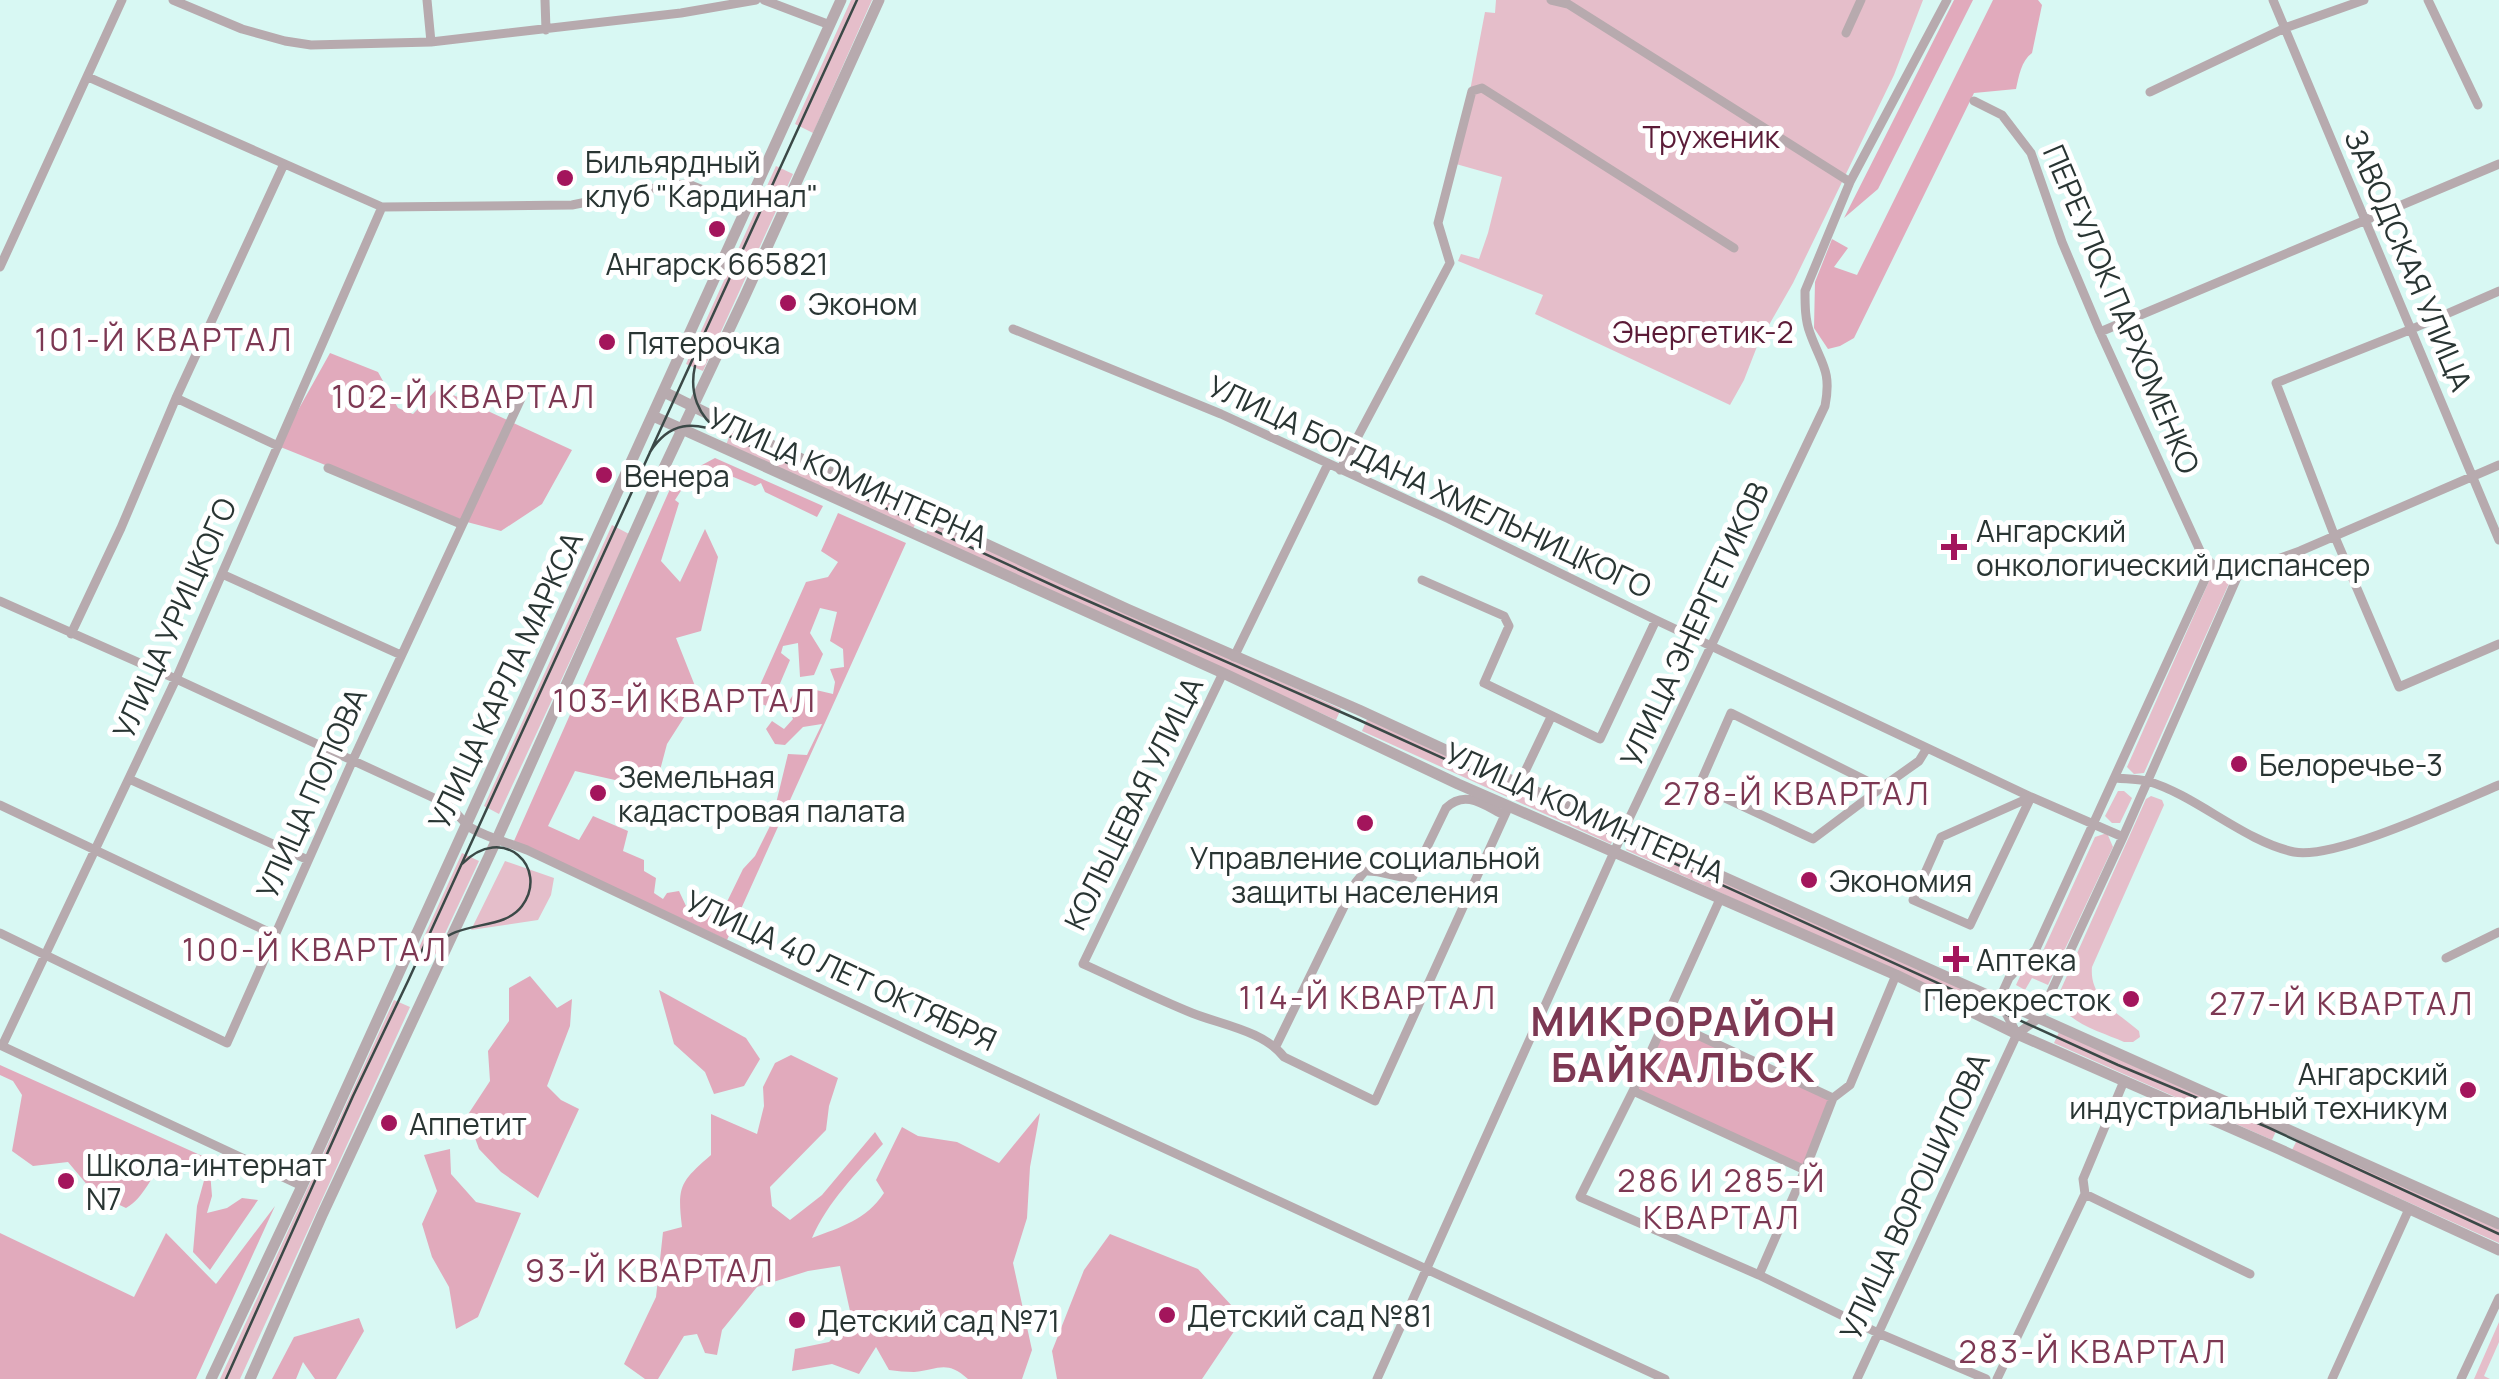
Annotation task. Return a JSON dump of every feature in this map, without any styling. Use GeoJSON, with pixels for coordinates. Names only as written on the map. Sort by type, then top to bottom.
{"type":"FeatureCollection","features":[{"type":"Feature","properties":{"kind":"street"},"geometry":{"type":"LineString","coordinates":[[0,267],[122,0]]}},
{"type":"Feature","properties":{"kind":"street"},"geometry":{"type":"LineString","coordinates":[[174,0],[242,29],[311,45],[430,42],[681,13],[756,0]]}},
{"type":"Feature","properties":{"kind":"street"},"geometry":{"type":"LineString","coordinates":[[427,0],[430,42]]}},
{"type":"Feature","properties":{"kind":"street"},"geometry":{"type":"LineString","coordinates":[[544,0],[546,30]]}},
{"type":"Feature","properties":{"kind":"street"},"geometry":{"type":"LineString","coordinates":[[681,13],[682,0]]}},
{"type":"Feature","properties":{"kind":"street"},"geometry":{"type":"LineString","coordinates":[[764,0],[830,25]]}},
{"type":"Feature","properties":{"kind":"street","name":"УЛИЦА КАРЛА МАРКСА"},"geometry":{"type":"LineString","coordinates":[[210,1379],[302,1186],[841,0]]}},
{"type":"Feature","properties":{"kind":"street","name":"УЛИЦА КАРЛА МАРКСА"},"geometry":{"type":"LineString","coordinates":[[250,1379],[879,0]]}},
{"type":"Feature","properties":{"kind":"street"},"geometry":{"type":"LineString","coordinates":[[1552,0],[1568,4],[1850,182]]}},
{"type":"Feature","properties":{"kind":"street"},"geometry":{"type":"LineString","coordinates":[[1846,32],[1861,0]]}},
{"type":"Feature","properties":{"kind":"street","name":"УЛИЦА ЭНЕРГЕТИКОВ"},"geometry":{"type":"LineString","coordinates":[[1378,1379],[1623,832],[1826,406],[1828,377],[1809,332],[1806,291],[1850,182],[1947,0]]}},
{"type":"Feature","properties":{"kind":"street","name":"ЗАВОДСКАЯ УЛИЦА"},"geometry":{"type":"LineString","coordinates":[[2273,0],[2499,540]]}},
{"type":"Feature","properties":{"kind":"street"},"geometry":{"type":"LineString","coordinates":[[2150,92],[2285,28],[2364,0]]}},
{"type":"Feature","properties":{"kind":"street"},"geometry":{"type":"LineString","coordinates":[[2428,0],[2478,105]]}},
{"type":"Feature","properties":{"kind":"street"},"geometry":{"type":"LineString","coordinates":[[88,76],[382,207],[572,204],[688,184],[747,208]]}},
{"type":"Feature","properties":{"kind":"street"},"geometry":{"type":"LineString","coordinates":[[1340,470],[1450,263],[1438,224],[1472,91],[1482,88],[1734,248]]}},
{"type":"Feature","properties":{"kind":"street","name":"ПЕРЕУЛОК ПАРХОМЕНКО"},"geometry":{"type":"LineString","coordinates":[[1974,101],[2002,115],[2030,153],[2100,332],[2202,555],[2212,564]]}},
{"type":"Feature","properties":{"kind":"street"},"geometry":{"type":"LineString","coordinates":[[71,634],[284,164]]}},
{"type":"Feature","properties":{"kind":"street"},"geometry":{"type":"LineString","coordinates":[[2100,332],[2499,164]]}},
{"type":"Feature","properties":{"kind":"street","name":"УЛИЦА УРИЦКОГО"},"geometry":{"type":"LineString","coordinates":[[1,1045],[176,680],[382,207]]}},
{"type":"Feature","properties":{"kind":"street"},"geometry":{"type":"LineString","coordinates":[[2499,290],[2276,383],[2335,537],[2399,687],[2499,644]]}},
{"type":"Feature","properties":{"kind":"street","name":"УЛИЦА БОГДАНА ХМЕЛЬНИЦКОГО"},"geometry":{"type":"LineString","coordinates":[[1013,329],[1221,414],[2123,837]]}},
{"type":"Feature","properties":{"kind":"street","name":"УЛИЦА ПОПОВА"},"geometry":{"type":"LineString","coordinates":[[0,933],[226,1043],[524,392]]}},
{"type":"Feature","properties":{"kind":"street","name":"УЛИЦА КОМИНТЕРНА"},"geometry":{"type":"LineString","coordinates":[[664,392],[1234,657],[2499,1224]]}},
{"type":"Feature","properties":{"kind":"street"},"geometry":{"type":"LineString","coordinates":[[176,398],[278,446]]}},
{"type":"Feature","properties":{"kind":"street","name":"УЛИЦА КОМИНТЕРНА"},"geometry":{"type":"LineString","coordinates":[[653,416],[1222,674],[1507,810],[1896,975],[2017,1034],[2499,1250]]}},
{"type":"Feature","properties":{"kind":"street","name":"КОЛЬЦЕВАЯ УЛИЦА"},"geometry":{"type":"LineString","coordinates":[[1234,657],[1328,464]]}},
{"type":"Feature","properties":{"kind":"street"},"geometry":{"type":"LineString","coordinates":[[2238,574],[2039,1018],[2017,1034],[1998,1000],[2009,978],[2036,949],[2212,564],[2238,574],[2335,537],[2499,465]]}},
{"type":"Feature","properties":{"kind":"street"},"geometry":{"type":"LineString","coordinates":[[328,468],[461,524]]}},
{"type":"Feature","properties":{"kind":"street"},"geometry":{"type":"LineString","coordinates":[[222,574],[401,655]]}},
{"type":"Feature","properties":{"kind":"street"},"geometry":{"type":"LineString","coordinates":[[1422,580],[1504,616],[1509,626],[1484,683],[1600,739],[1656,620]]}},
{"type":"Feature","properties":{"kind":"street","name":"УЛИЦА 40 ЛЕТ ОКТЯБРЯ"},"geometry":{"type":"LineString","coordinates":[[0,601],[447,804],[466,825],[1666,1379]]}},
{"type":"Feature","properties":{"kind":"street","name":"КОЛЬЦЕВАЯ УЛИЦА"},"geometry":{"type":"LineString","coordinates":[[1222,674],[1083,964],[1276,1046],[1284,1057],[1375,1100],[1507,810]]}},
{"type":"Feature","properties":{"kind":"street"},"geometry":{"type":"LineString","coordinates":[[1880,788],[1732,713],[1699,786],[1813,838],[1919,761],[1927,748]]}},
{"type":"Feature","properties":{"kind":"street"},"geometry":{"type":"LineString","coordinates":[[1518,784],[1551,718]]}},
{"type":"Feature","properties":{"kind":"street"},"geometry":{"type":"LineString","coordinates":[[2116,778],[2147,781],[2266,842],[2308,853],[2385,832],[2499,786]]}},
{"type":"Feature","properties":{"kind":"street"},"geometry":{"type":"LineString","coordinates":[[129,779],[308,860]]}},
{"type":"Feature","properties":{"kind":"street"},"geometry":{"type":"LineString","coordinates":[[1276,1046],[1356,882],[1366,871],[1412,878],[1446,808],[1454,800],[1467,797],[1507,810]]}},
{"type":"Feature","properties":{"kind":"street"},"geometry":{"type":"LineString","coordinates":[[2031,797],[1970,925],[1913,900],[1940,838],[2031,797]]}},
{"type":"Feature","properties":{"kind":"street"},"geometry":{"type":"LineString","coordinates":[[0,805],[275,935]]}},
{"type":"Feature","properties":{"kind":"street"},"geometry":{"type":"LineString","coordinates":[[1720,899],[1580,1197],[1986,1379]]}},
{"type":"Feature","properties":{"kind":"street"},"geometry":{"type":"LineString","coordinates":[[2446,958],[2499,932]]}},
{"type":"Feature","properties":{"kind":"street"},"geometry":{"type":"LineString","coordinates":[[1758,1274],[1806,1170],[1833,1098],[1850,1085],[1896,975]]}},
{"type":"Feature","properties":{"kind":"street"},"geometry":{"type":"LineString","coordinates":[[1664,1020],[1833,1098]]}},
{"type":"Feature","properties":{"kind":"street","name":"УЛИЦА ВОРОШИЛОВА"},"geometry":{"type":"LineString","coordinates":[[1857,1379],[2017,1034]]}},
{"type":"Feature","properties":{"kind":"street"},"geometry":{"type":"LineString","coordinates":[[1,1045],[302,1186]]}},
{"type":"Feature","properties":{"kind":"street"},"geometry":{"type":"LineString","coordinates":[[1997,1379],[2085,1194],[2083,1179],[2124,1081]]}},
{"type":"Feature","properties":{"kind":"street"},"geometry":{"type":"LineString","coordinates":[[1633,1091],[1806,1170]]}},
{"type":"Feature","properties":{"kind":"street"},"geometry":{"type":"LineString","coordinates":[[2279,1149],[2288,1128]]}},
{"type":"Feature","properties":{"kind":"street"},"geometry":{"type":"LineString","coordinates":[[2085,1194],[2250,1274]]}},
{"type":"Feature","properties":{"kind":"street"},"geometry":{"type":"LineString","coordinates":[[2332,1379],[2409,1209]]}},
{"type":"Feature","properties":{"kind":"street"},"geometry":{"type":"LineString","coordinates":[[2461,1379],[2499,1298]]}},
{"type":"Feature","properties":{"kind":"green space"},"geometry":{"type":"Polygon","coordinates":[[[851,0],[872,0],[813,133],[795,124],[851,0]]]}},
{"type":"Feature","properties":{"kind":"green space","name":"Труженик"},"geometry":{"type":"Polygon","coordinates":[[[1496,0],[1923,0],[1894,75],[1730,405],[1535,314],[1543,295],[1458,261],[1461,254],[1479,259],[1502,177],[1456,164],[1485,12],[1495,13],[1496,0]]]}},
{"type":"Feature","properties":{"kind":"green space"},"geometry":{"type":"Polygon","coordinates":[[[776,166],[793,174],[703,371],[686,364],[776,166]]]}},
{"type":"Feature","properties":{"kind":"green space"},"geometry":{"type":"Polygon","coordinates":[[[731,432],[918,517],[913,529],[726,445],[731,432]]]}},
{"type":"Feature","properties":{"kind":"green space"},"geometry":{"type":"Polygon","coordinates":[[[931,522],[1341,709],[1336,720],[926,534],[931,522]]]}},
{"type":"Feature","properties":{"kind":"green space"},"geometry":{"type":"Polygon","coordinates":[[[612,525],[629,534],[499,814],[484,806],[612,525]]]}},
{"type":"Feature","properties":{"kind":"green space"},"geometry":{"type":"Polygon","coordinates":[[[2223,570],[2231,579],[2144,773],[2134,774],[2127,767],[2210,579],[2223,570]]]}},
{"type":"Feature","properties":{"kind":"green space"},"geometry":{"type":"Polygon","coordinates":[[[1367,719],[1616,832],[1611,844],[1362,731],[1367,719]]]}},
{"type":"Feature","properties":{"kind":"green space"},"geometry":{"type":"Polygon","coordinates":[[[2118,791],[2132,798],[2120,823],[2112,823],[2105,816],[2118,791]]]}},
{"type":"Feature","properties":{"kind":"green space"},"geometry":{"type":"Polygon","coordinates":[[[2151,796],[2164,805],[2092,967],[2100,996],[2139,1031],[2140,1037],[2124,1042],[2076,1020],[2057,998],[2146,799],[2151,796]]]}},
{"type":"Feature","properties":{"kind":"green space"},"geometry":{"type":"Polygon","coordinates":[[[2107,833],[2113,847],[2048,985],[2032,978],[2025,990],[2016,985],[2023,970],[2042,953],[2095,837],[2107,833]]]}},
{"type":"Feature","properties":{"kind":"green space"},"geometry":{"type":"Polygon","coordinates":[[[1632,839],[1991,1001],[1986,1013],[1626,850],[1632,839]]]}},
{"type":"Feature","properties":{"kind":"green space"},"geometry":{"type":"Polygon","coordinates":[[[462,853],[479,861],[434,957],[418,950],[462,853]]]}},
{"type":"Feature","properties":{"kind":"green space"},"geometry":{"type":"Polygon","coordinates":[[[505,861],[554,878],[551,895],[538,920],[471,930],[505,861]]]}},
{"type":"Feature","properties":{"kind":"green space"},"geometry":{"type":"Polygon","coordinates":[[[394,1000],[410,1007],[240,1379],[220,1379],[394,1000]]]}},
{"type":"Feature","properties":{"kind":"green space"},"geometry":{"type":"Polygon","coordinates":[[[2059,1032],[2277,1129],[2272,1140],[2054,1043],[2059,1032]]]}},
{"type":"Feature","properties":{"kind":"green space"},"geometry":{"type":"Polygon","coordinates":[[[2298,1138],[2499,1228],[2499,1243],[2292,1150],[2298,1138]]]}},
{"type":"Feature","properties":{"kind":"green space"},"geometry":{"type":"Polygon","coordinates":[[[2499,1322],[2499,1342],[2484,1376],[2490,1379],[2474,1379],[2499,1322]]]}},
{"type":"Feature","properties":{"kind":"shaded area"},"geometry":{"type":"Polygon","coordinates":[[[1954,0],[1973,0],[1878,189],[1844,218],[1954,0]]]}},
{"type":"Feature","properties":{"kind":"shaded area"},"geometry":{"type":"Polygon","coordinates":[[[1993,0],[2038,0],[2042,5],[2032,53],[2023,64],[2016,89],[1974,93],[1854,338],[1828,349],[1814,328],[1815,282],[1832,239],[1848,248],[1834,267],[1857,275],[1993,0]]]}},
{"type":"Feature","properties":{"kind":"shaded area"},"geometry":{"type":"Polygon","coordinates":[[[330,353],[378,372],[398,408],[413,414],[438,388],[572,450],[542,504],[501,531],[467,522],[278,446],[330,353]]]}},
{"type":"Feature","properties":{"kind":"shaded area"},"geometry":{"type":"Polygon","coordinates":[[[715,458],[823,506],[817,517],[765,492],[761,483],[755,486],[719,471],[684,486],[675,500],[679,503],[661,561],[680,582],[705,529],[718,557],[701,631],[676,638],[695,686],[690,708],[667,744],[655,789],[575,771],[548,826],[579,840],[593,816],[628,831],[623,851],[644,860],[644,871],[656,878],[654,893],[663,899],[667,893],[679,891],[686,906],[699,904],[713,912],[724,908],[771,824],[788,754],[807,755],[822,724],[803,727],[785,745],[775,744],[766,729],[772,721],[784,729],[793,719],[787,704],[799,686],[833,694],[835,682],[830,669],[844,667],[843,649],[830,641],[837,612],[820,608],[810,633],[823,654],[814,675],[800,677],[798,643],[783,646],[781,653],[790,660],[770,707],[753,701],[806,582],[828,577],[838,562],[821,551],[838,513],[906,543],[727,940],[514,841],[674,480],[715,458]]]}},
{"type":"Feature","properties":{"kind":"shaded area"},"geometry":{"type":"Polygon","coordinates":[[[530,976],[557,1008],[572,999],[570,1026],[547,1086],[561,1100],[579,1109],[538,1198],[501,1172],[479,1149],[467,1116],[490,1081],[488,1051],[509,1021],[509,988],[530,976]]]}},
{"type":"Feature","properties":{"kind":"shaded area"},"geometry":{"type":"Polygon","coordinates":[[[659,990],[746,1038],[760,1059],[744,1086],[714,1094],[705,1072],[674,1044],[659,990]]]}},
{"type":"Feature","properties":{"kind":"shaded area"},"geometry":{"type":"Polygon","coordinates":[[[1665,1020],[1833,1098],[1804,1169],[1633,1091],[1665,1020]]]}},
{"type":"Feature","properties":{"kind":"shaded area"},"geometry":{"type":"Polygon","coordinates":[[[791,1055],[838,1078],[826,1130],[770,1187],[772,1206],[790,1220],[822,1195],[875,1132],[883,1144],[834,1200],[812,1238],[852,1222],[877,1202],[884,1193],[876,1180],[902,1127],[918,1136],[957,1142],[999,1163],[1040,1113],[1030,1167],[1027,1218],[1013,1263],[1032,1350],[1022,1379],[968,1379],[948,1367],[914,1372],[889,1370],[876,1347],[859,1374],[832,1364],[792,1371],[795,1349],[829,1342],[852,1320],[840,1266],[808,1271],[757,1287],[722,1330],[717,1355],[705,1353],[697,1334],[684,1336],[658,1379],[645,1379],[624,1364],[656,1297],[663,1232],[682,1227],[683,1186],[711,1155],[711,1114],[757,1134],[764,1106],[763,1087],[775,1063],[791,1055]]]}},
{"type":"Feature","properties":{"kind":"shaded area"},"geometry":{"type":"Polygon","coordinates":[[[0,1065],[209,1159],[212,1196],[207,1213],[227,1208],[242,1198],[258,1200],[210,1270],[193,1252],[197,1206],[205,1177],[165,1159],[143,1192],[126,1208],[94,1193],[68,1162],[33,1166],[12,1151],[22,1095],[13,1081],[0,1075],[0,1065]]]}},
{"type":"Feature","properties":{"kind":"shaded area"},"geometry":{"type":"Polygon","coordinates":[[[450,1149],[451,1174],[476,1202],[521,1213],[478,1317],[456,1329],[449,1287],[432,1257],[422,1224],[437,1191],[424,1155],[450,1149]]]}},
{"type":"Feature","properties":{"kind":"shaded area"},"geometry":{"type":"Polygon","coordinates":[[[275,1206],[196,1379],[0,1379],[0,1233],[134,1297],[166,1233],[216,1284],[275,1206]]]}},
{"type":"Feature","properties":{"kind":"shaded area"},"geometry":{"type":"Polygon","coordinates":[[[1110,1234],[1198,1269],[1243,1318],[1202,1379],[1057,1379],[1052,1351],[1084,1270],[1110,1234]]]}},
{"type":"Feature","properties":{"kind":"shaded area"},"geometry":{"type":"Polygon","coordinates":[[[359,1318],[364,1331],[336,1379],[315,1379],[303,1362],[296,1379],[272,1379],[294,1337],[359,1318]]]}},
{"type":"Feature","properties":{"kind":"tram line"},"geometry":{"type":"LineString","coordinates":[[226,1379],[857,0]]}},
{"type":"Feature","properties":{"kind":"tram line"},"geometry":{"type":"LineString","coordinates":[[695,366],[693,385],[697,403],[706,419],[720,431]]}},
{"type":"Feature","properties":{"kind":"tram line"},"geometry":{"type":"LineString","coordinates":[[650,452],[666,434],[683,426],[725,434],[1063,590],[2499,1234]]}},
{"type":"Feature","properties":{"kind":"tram line"},"geometry":{"type":"LineString","coordinates":[[426,955],[449,935],[513,915],[529,892],[526,865],[506,849],[477,852],[462,864]]}},
{"type":"Feature","properties":{"kind":"place","name":"Бильярдный клуб \"Кардинал\""},"geometry":{"type":"Point","coordinates":[565,178]}},
{"type":"Feature","properties":{"kind":"place","name":"Ангарск 665821"},"geometry":{"type":"Point","coordinates":[717,229]}},
{"type":"Feature","properties":{"kind":"place","name":"Эконом"},"geometry":{"type":"Point","coordinates":[788,303]}},
{"type":"Feature","properties":{"kind":"place","name":"Пятерочка"},"geometry":{"type":"Point","coordinates":[607,342]}},
{"type":"Feature","properties":{"kind":"place","name":"Венера"},"geometry":{"type":"Point","coordinates":[604,475]}},
{"type":"Feature","properties":{"kind":"place","name":"Ангарский онкологический диспансер"},"geometry":{"type":"Point","coordinates":[1954,547]}},
{"type":"Feature","properties":{"kind":"place","name":"Белоречье-3"},"geometry":{"type":"Point","coordinates":[2239,764]}},
{"type":"Feature","properties":{"kind":"place","name":"Земельная кадастровая палата"},"geometry":{"type":"Point","coordinates":[598,793]}},
{"type":"Feature","properties":{"kind":"place","name":"Управление социальной защиты населения"},"geometry":{"type":"Point","coordinates":[1365,823]}},
{"type":"Feature","properties":{"kind":"place","name":"Экономия"},"geometry":{"type":"Point","coordinates":[1809,880]}},
{"type":"Feature","properties":{"kind":"place","name":"Аптека"},"geometry":{"type":"Point","coordinates":[1956,959]}},
{"type":"Feature","properties":{"kind":"place","name":"Перекресток"},"geometry":{"type":"Point","coordinates":[2131,999]}},
{"type":"Feature","properties":{"kind":"place","name":"Ангарский индустриальный техникум"},"geometry":{"type":"Point","coordinates":[2468,1090]}},
{"type":"Feature","properties":{"kind":"place","name":"Аппетит"},"geometry":{"type":"Point","coordinates":[389,1123]}},
{"type":"Feature","properties":{"kind":"place","name":"Школа-интернат N7"},"geometry":{"type":"Point","coordinates":[66,1181]}},
{"type":"Feature","properties":{"kind":"place","name":"Детский сад №81"},"geometry":{"type":"Point","coordinates":[1167,1315]}},
{"type":"Feature","properties":{"kind":"place","name":"Детский сад №71"},"geometry":{"type":"Point","coordinates":[797,1320]}},
{"type":"Feature","properties":{"kind":"district","name":"101-Й КВАРТАЛ"},"geometry":{"type":"Point","coordinates":[164,339]}},
{"type":"Feature","properties":{"kind":"district","name":"102-Й КВАРТАЛ"},"geometry":{"type":"Point","coordinates":[464,396]}},
{"type":"Feature","properties":{"kind":"district","name":"103-Й КВАРТАЛ"},"geometry":{"type":"Point","coordinates":[685,700]}},
{"type":"Feature","properties":{"kind":"district","name":"278-Й КВАРТАЛ"},"geometry":{"type":"Point","coordinates":[1797,793]}},
{"type":"Feature","properties":{"kind":"district","name":"100-Й КВАРТАЛ"},"geometry":{"type":"Point","coordinates":[315,949]}},
{"type":"Feature","properties":{"kind":"district","name":"114-Й КВАРТАЛ"},"geometry":{"type":"Point","coordinates":[1368,997]}},
{"type":"Feature","properties":{"kind":"district","name":"277-Й КВАРТАЛ"},"geometry":{"type":"Point","coordinates":[2342,1003]}},
{"type":"Feature","properties":{"kind":"district","name":"МИКРОРАЙОН БАЙКАЛЬСК"},"geometry":{"type":"Point","coordinates":[1684,1043]}},
{"type":"Feature","properties":{"kind":"district","name":"286 И 285-Й КВАРТАЛ"},"geometry":{"type":"Point","coordinates":[1722,1198]}},
{"type":"Feature","properties":{"kind":"district","name":"93-Й КВАРТАЛ"},"geometry":{"type":"Point","coordinates":[650,1270]}},
{"type":"Feature","properties":{"kind":"district","name":"283-Й КВАРТАЛ"},"geometry":{"type":"Point","coordinates":[2093,1351]}},
{"type":"Feature","properties":{"kind":"park label","name":"Энергетик-2"},"geometry":{"type":"Point","coordinates":[1703,331]}}]}
